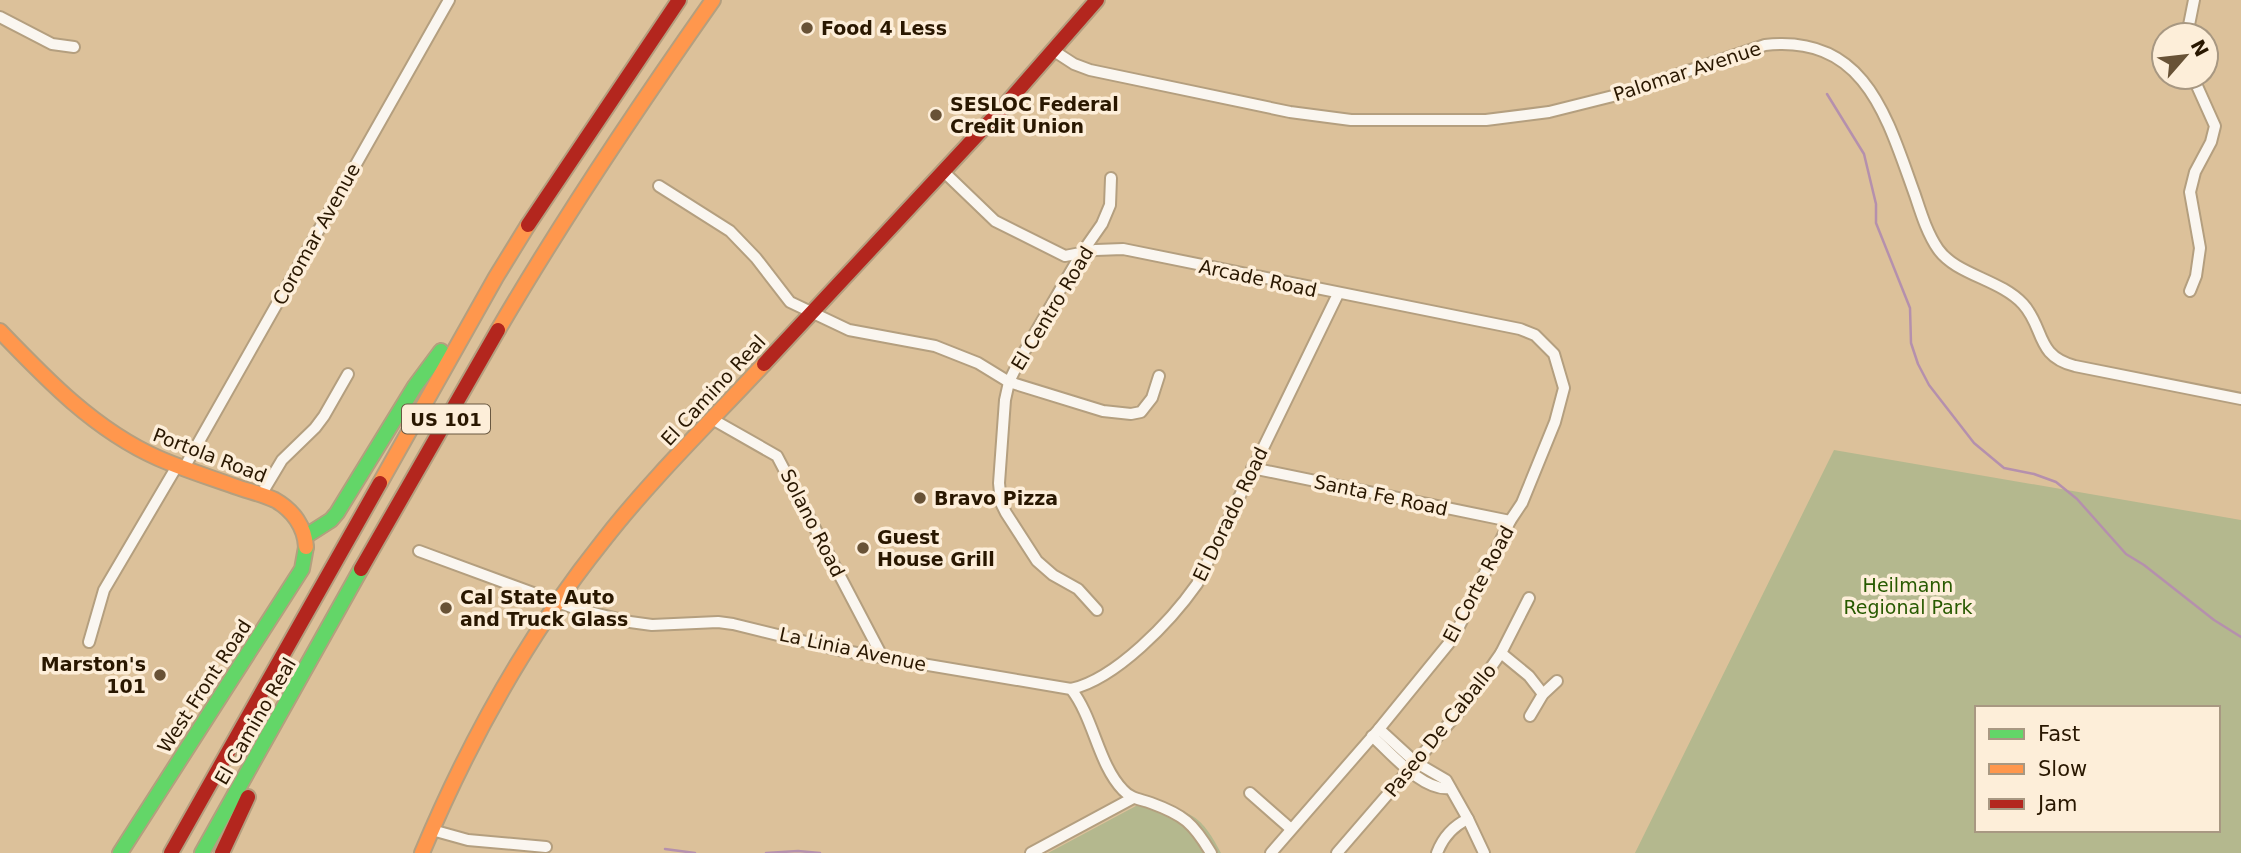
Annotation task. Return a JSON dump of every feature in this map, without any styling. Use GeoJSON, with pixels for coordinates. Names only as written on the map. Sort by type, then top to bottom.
{"type":"FeatureCollection","features":[{"type":"Feature","properties":{"kind":"main road","name":"El Camino Real"},"geometry":{"type":"LineString","coordinates":[[171,853],[496,277],[560,175],[679,0]]}},
{"type":"Feature","properties":{"kind":"main road","name":"El Camino Real"},"geometry":{"type":"LineString","coordinates":[[202,853],[529,276],[612,144],[713,0]]}},
{"type":"Feature","properties":{"kind":"main road","name":"El Camino Real"},"geometry":{"type":"LineString","coordinates":[[422,853],[466,754],[517,659],[556,600],[619,520],[1054,51],[1097,0]]}},
{"type":"Feature","properties":{"kind":"main road"},"geometry":{"type":"LineString","coordinates":[[306,536],[337,513],[415,386],[496,277]]}},
{"type":"Feature","properties":{"kind":"main road","name":"Portola Road"},"geometry":{"type":"LineString","coordinates":[[0,331],[40,374],[90,417],[147,453],[277,502],[296,517],[306,536]]}},
{"type":"Feature","properties":{"kind":"main road","name":"West Front Road"},"geometry":{"type":"LineString","coordinates":[[120,853],[302,569],[306,557],[306,536]]}},
{"type":"Feature","properties":{"kind":"main road"},"geometry":{"type":"LineString","coordinates":[[222,853],[316,653]]}},
{"type":"Feature","properties":{"kind":"street","name":"Coromar Avenue"},"geometry":{"type":"LineString","coordinates":[[89,642],[104,590],[181,467],[449,0]]}},
{"type":"Feature","properties":{"kind":"street"},"geometry":{"type":"LineString","coordinates":[[2190,21],[2194,0]]}},
{"type":"Feature","properties":{"kind":"street"},"geometry":{"type":"LineString","coordinates":[[0,17],[52,44],[74,47]]}},
{"type":"Feature","properties":{"kind":"street","name":"Palomar Avenue"},"geometry":{"type":"LineString","coordinates":[[1054,51],[1074,64],[1090,70],[1290,112],[1351,120],[1421,121],[1486,120],[1549,112],[1630,91],[1765,45],[1797,44],[1825,50],[1849,65],[1876,99],[1925,224],[1941,253],[1956,264],[2003,287],[2014,296],[2029,313],[2044,346],[2056,359],[2075,366],[2241,399]]}},
{"type":"Feature","properties":{"kind":"street"},"geometry":{"type":"LineString","coordinates":[[2190,291],[2196,276],[2200,248],[2190,192],[2195,172],[2211,142],[2215,126],[2199,91]]}},
{"type":"Feature","properties":{"kind":"street","name":"Arcade Road"},"geometry":{"type":"LineString","coordinates":[[943,171],[995,221],[1065,256],[1096,250],[1123,249],[1535,335],[1554,354],[1564,388]]}},
{"type":"Feature","properties":{"kind":"street","name":"El Centro Road"},"geometry":{"type":"LineString","coordinates":[[1097,610],[1077,589],[1053,575],[1037,561],[1002,503],[999,483],[1005,400],[1010,382],[1020,359],[1081,254],[1102,224],[1110,205],[1111,178]]}},
{"type":"Feature","properties":{"kind":"street"},"geometry":{"type":"LineString","coordinates":[[659,186],[730,231],[790,302],[849,330],[935,346],[960,354],[1010,382],[1089,408],[1130,414],[1141,412],[1149,405],[1159,376]]}},
{"type":"Feature","properties":{"kind":"street","name":"El Dorado Road"},"geometry":{"type":"LineString","coordinates":[[1071,689],[1084,686],[1115,668],[1188,597],[1203,572],[1338,294]]}},
{"type":"Feature","properties":{"kind":"street"},"geometry":{"type":"LineString","coordinates":[[261,495],[282,460],[324,416],[348,374]]}},
{"type":"Feature","properties":{"kind":"street","name":"El Corte Road"},"geometry":{"type":"LineString","coordinates":[[1271,853],[1454,637],[1510,522],[1522,503],[1555,422],[1564,388]]}},
{"type":"Feature","properties":{"kind":"street","name":"Solano Road"},"geometry":{"type":"LineString","coordinates":[[712,419],[777,456],[883,658]]}},
{"type":"Feature","properties":{"kind":"street","name":"Santa Fe Road"},"geometry":{"type":"LineString","coordinates":[[1252,468],[1510,522]]}},
{"type":"Feature","properties":{"kind":"street","name":"La Linia Avenue"},"geometry":{"type":"LineString","coordinates":[[419,551],[589,613],[629,622],[652,625],[718,622],[733,624],[883,658],[1071,689]]}},
{"type":"Feature","properties":{"kind":"street","name":"Paseo De Caballo"},"geometry":{"type":"LineString","coordinates":[[1338,853],[1464,706],[1501,653],[1529,598]]}},
{"type":"Feature","properties":{"kind":"street"},"geometry":{"type":"LineString","coordinates":[[1501,653],[1529,676],[1543,694]]}},
{"type":"Feature","properties":{"kind":"street"},"geometry":{"type":"LineString","coordinates":[[1530,716],[1543,694],[1556,681]]}},
{"type":"Feature","properties":{"kind":"street"},"geometry":{"type":"LineString","coordinates":[[1071,689],[1083,707],[1114,778],[1133,799]]}},
{"type":"Feature","properties":{"kind":"street"},"geometry":{"type":"LineString","coordinates":[[1376,732],[1411,766],[1441,789],[1450,788],[1484,853]]}},
{"type":"Feature","properties":{"kind":"street"},"geometry":{"type":"LineString","coordinates":[[1250,793],[1291,829]]}},
{"type":"Feature","properties":{"kind":"street"},"geometry":{"type":"LineString","coordinates":[[1031,853],[1133,799],[1141,799],[1168,809],[1186,819],[1200,834],[1211,853]]}},
{"type":"Feature","properties":{"kind":"street"},"geometry":{"type":"LineString","coordinates":[[1437,853],[1454,826],[1468,819]]}},
{"type":"Feature","properties":{"kind":"street"},"geometry":{"type":"LineString","coordinates":[[432,830],[468,840],[546,847]]}},
{"type":"Feature","properties":{"kind":"green space","name":"Heilmann Regional Park"},"geometry":{"type":"Polygon","coordinates":[[[1834,450],[2241,520],[2241,853],[1635,853],[1834,450]]]}},
{"type":"Feature","properties":{"kind":"green space"},"geometry":{"type":"Polygon","coordinates":[[[1149,799],[1184,812],[1199,821],[1221,853],[1048,853],[1149,799]]]}},
{"type":"Feature","properties":{"kind":"waterway"},"geometry":{"type":"LineString","coordinates":[[1827,94],[1864,154],[1876,204],[1876,223],[1910,308],[1911,343],[1929,385],[1974,443],[2004,468],[2056,482],[2077,499],[2126,554],[2241,637]]}},
{"type":"Feature","properties":{"kind":"waterway"},"geometry":{"type":"LineString","coordinates":[[665,849],[695,853]]}},
{"type":"Feature","properties":{"kind":"waterway"},"geometry":{"type":"LineString","coordinates":[[766,853],[820,853]]}},
{"type":"Feature","properties":{"kind":"traffic: fast"},"geometry":{"type":"LineString","coordinates":[[306,536],[337,513],[415,386],[441,351]]}},
{"type":"Feature","properties":{"kind":"traffic: fast"},"geometry":{"type":"LineString","coordinates":[[120,853],[302,569],[306,547]]}},
{"type":"Feature","properties":{"kind":"traffic: fast"},"geometry":{"type":"LineString","coordinates":[[202,853],[361,569]]}},
{"type":"Feature","properties":{"kind":"traffic: slow"},"geometry":{"type":"LineString","coordinates":[[498,330],[602,163],[713,0]]}},
{"type":"Feature","properties":{"kind":"traffic: slow"},"geometry":{"type":"LineString","coordinates":[[380,483],[528,225]]}},
{"type":"Feature","properties":{"kind":"traffic: slow"},"geometry":{"type":"LineString","coordinates":[[0,331],[73,402],[135,447],[167,462],[281,504],[300,526],[306,547]]}},
{"type":"Feature","properties":{"kind":"traffic: slow"},"geometry":{"type":"LineString","coordinates":[[422,853],[480,730],[549,614],[641,495],[764,364]]}},
{"type":"Feature","properties":{"kind":"traffic: jam"},"geometry":{"type":"LineString","coordinates":[[528,225],[679,0]]}},
{"type":"Feature","properties":{"kind":"traffic: jam"},"geometry":{"type":"LineString","coordinates":[[764,364],[1006,104],[1097,0]]}},
{"type":"Feature","properties":{"kind":"traffic: jam"},"geometry":{"type":"LineString","coordinates":[[361,569],[498,330]]}},
{"type":"Feature","properties":{"kind":"traffic: jam"},"geometry":{"type":"LineString","coordinates":[[171,853],[380,483]]}},
{"type":"Feature","properties":{"kind":"traffic: jam"},"geometry":{"type":"LineString","coordinates":[[222,853],[248,797]]}},
{"type":"Feature","properties":{"kind":"place","name":"Food 4 Less"},"geometry":{"type":"Point","coordinates":[807,28]}},
{"type":"Feature","properties":{"kind":"place","name":"SESLOC Federal Credit Union"},"geometry":{"type":"Point","coordinates":[936,115]}},
{"type":"Feature","properties":{"kind":"place","name":"Bravo Pizza"},"geometry":{"type":"Point","coordinates":[920,498]}},
{"type":"Feature","properties":{"kind":"place","name":"Guest House Grill"},"geometry":{"type":"Point","coordinates":[863,548]}},
{"type":"Feature","properties":{"kind":"place","name":"Cal State Auto and Truck Glass"},"geometry":{"type":"Point","coordinates":[446,608]}},
{"type":"Feature","properties":{"kind":"place","name":"Marston's 101"},"geometry":{"type":"Point","coordinates":[160,675]}}]}
